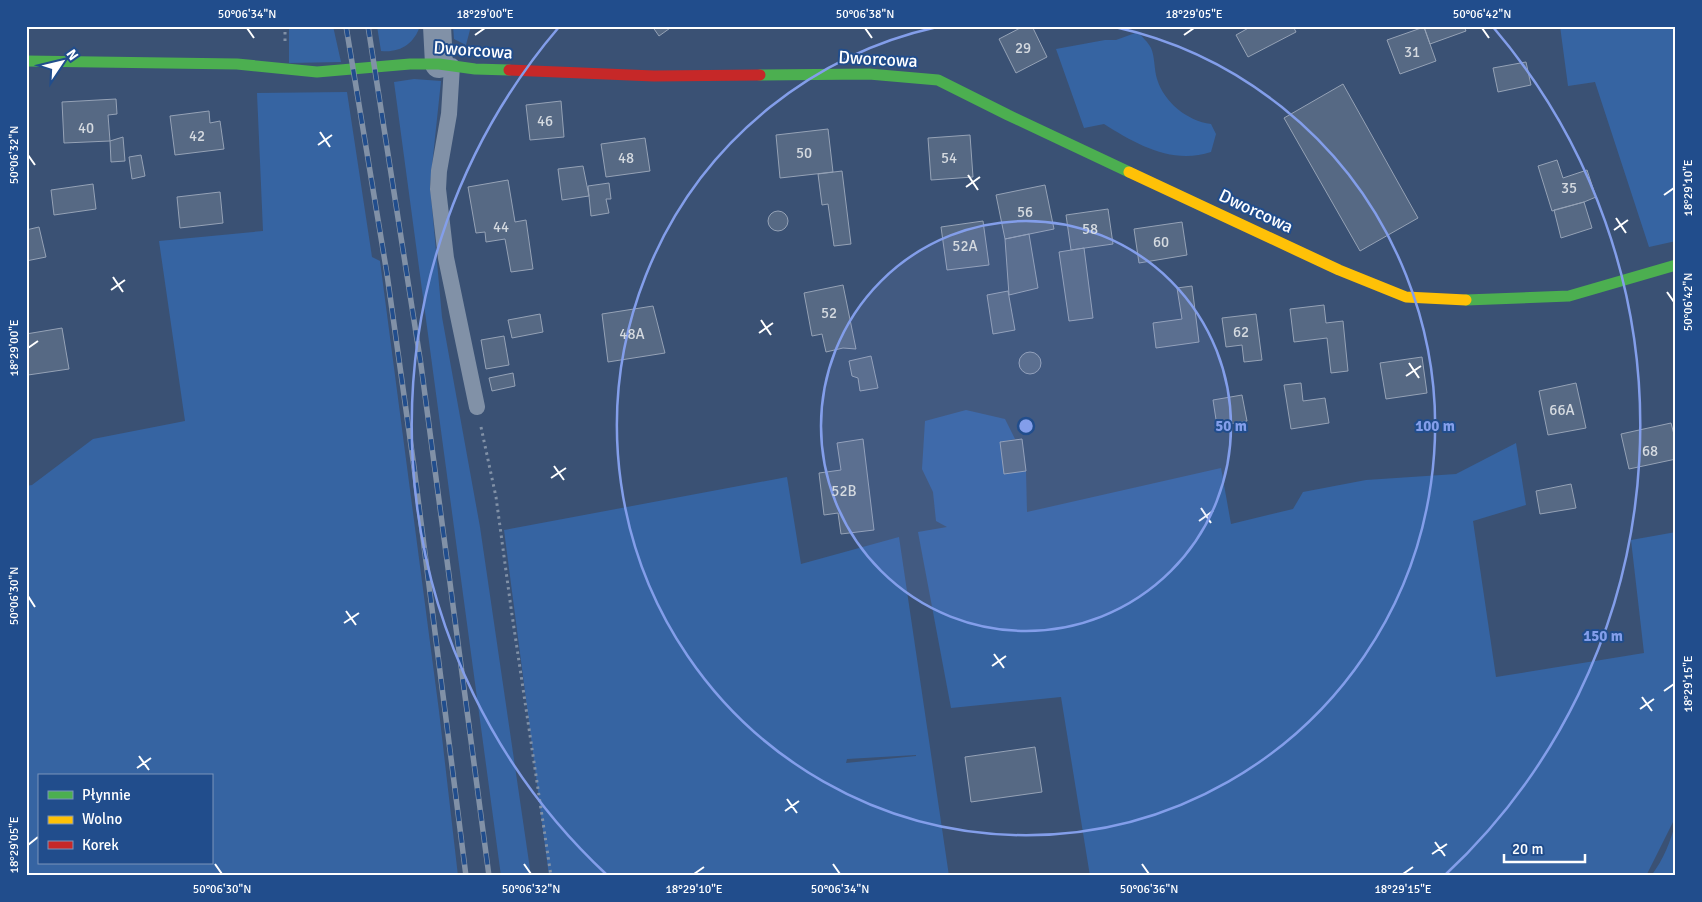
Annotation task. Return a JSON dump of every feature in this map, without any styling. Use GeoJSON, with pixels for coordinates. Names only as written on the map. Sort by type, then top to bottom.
{"type":"FeatureCollection","features":[{"type":"Feature","properties":{"kind":"street"},"geometry":{"type":"LineString","coordinates":[[437,26],[445,65]]}},
{"type":"Feature","properties":{"kind":"street","name":"Dworcowa"},"geometry":{"type":"LineString","coordinates":[[26,61],[238,64],[318,72],[410,64],[445,65],[475,69],[654,76],[869,74],[938,80],[1008,115],[1340,270],[1406,297],[1467,300],[1570,296],[1676,264]]}},
{"type":"Feature","properties":{"kind":"lane"},"geometry":{"type":"LineString","coordinates":[[445,65],[449,114],[439,171],[438,189],[446,258],[477,407]]}},
{"type":"Feature","properties":{"kind":"path"},"geometry":{"type":"LineString","coordinates":[[477,407],[496,497],[551,876]]}},
{"type":"Feature","properties":{"kind":"shaded area"},"geometry":{"type":"Polygon","coordinates":[[[289,26],[333,26],[341,62],[289,63],[289,26]]]}},
{"type":"Feature","properties":{"kind":"shaded area"},"geometry":{"type":"Polygon","coordinates":[[[377,26],[420,26],[414,38],[405,46],[400,49],[381,51],[377,26]]]}},
{"type":"Feature","properties":{"kind":"shaded area"},"geometry":{"type":"Polygon","coordinates":[[[453,26],[471,26],[466,45],[454,39],[453,26]]]}},
{"type":"Feature","properties":{"kind":"shaded area"},"geometry":{"type":"Polygon","coordinates":[[[1560,26],[1676,26],[1676,241],[1649,247],[1595,82],[1568,86],[1560,26]]]}},
{"type":"Feature","properties":{"kind":"shaded area"},"geometry":{"type":"Polygon","coordinates":[[[1138,32],[1151,48],[1157,79],[1171,103],[1185,115],[1211,124],[1216,134],[1211,152],[1182,156],[1168,154],[1129,139],[1104,124],[1084,128],[1056,49],[1105,40],[1116,40],[1138,32]]]}},
{"type":"Feature","properties":{"kind":"shaded area"},"geometry":{"type":"Polygon","coordinates":[[[414,79],[441,81],[430,185],[442,317],[480,527],[531,876],[501,876],[394,82],[414,79]]]}},
{"type":"Feature","properties":{"kind":"shaded area"},"geometry":{"type":"Polygon","coordinates":[[[347,92],[372,257],[380,261],[439,711],[458,876],[26,876],[26,486],[32,485],[93,439],[185,421],[159,241],[263,231],[257,93],[347,92]]]}},
{"type":"Feature","properties":{"kind":"shaded area"},"geometry":{"type":"Polygon","coordinates":[[[966,410],[1005,419],[1015,439],[1000,442],[1004,473],[1026,471],[1027,512],[1221,468],[1231,524],[1293,509],[1303,492],[1366,480],[1456,474],[1516,443],[1526,505],[1473,521],[1496,677],[1644,653],[1631,540],[1676,532],[1676,816],[1646,876],[1090,876],[1061,697],[951,708],[918,532],[947,527],[936,521],[933,492],[922,469],[925,421],[966,410]]]}},
{"type":"Feature","properties":{"kind":"shaded area"},"geometry":{"type":"Polygon","coordinates":[[[787,477],[801,564],[899,537],[949,876],[549,876],[504,530],[787,477]],[[916,756],[847,759],[846,763],[916,756]]]}},
{"type":"Feature","properties":{"kind":"shaded area"},"geometry":{"type":"Polygon","coordinates":[[[1676,822],[1676,876],[1651,876],[1660,863],[1676,822]]]}},
{"type":"Feature","properties":{"kind":"building"},"geometry":{"type":"Polygon","coordinates":[[[652,26],[673,26],[659,36],[652,26]]]}},
{"type":"Feature","properties":{"kind":"building"},"geometry":{"type":"Polygon","coordinates":[[[1024,26],[1032,26],[1047,57],[1016,73],[999,39],[1024,26]]]}},
{"type":"Feature","properties":{"kind":"building"},"geometry":{"type":"Polygon","coordinates":[[[1252,26],[1293,26],[1296,32],[1248,57],[1236,35],[1252,26]]]}},
{"type":"Feature","properties":{"kind":"building"},"geometry":{"type":"Polygon","coordinates":[[[1464,26],[1466,31],[1430,44],[1424,27],[1464,26]]]}},
{"type":"Feature","properties":{"kind":"building"},"geometry":{"type":"Polygon","coordinates":[[[1424,27],[1436,61],[1400,74],[1387,40],[1424,27]]]}},
{"type":"Feature","properties":{"kind":"building"},"geometry":{"type":"Polygon","coordinates":[[[1526,62],[1531,85],[1498,92],[1493,68],[1526,62]]]}},
{"type":"Feature","properties":{"kind":"building"},"geometry":{"type":"Polygon","coordinates":[[[1343,84],[1418,218],[1360,251],[1284,118],[1343,84]]]}},
{"type":"Feature","properties":{"kind":"building"},"geometry":{"type":"Polygon","coordinates":[[[116,99],[117,114],[108,115],[110,141],[64,143],[62,102],[116,99]]]}},
{"type":"Feature","properties":{"kind":"building"},"geometry":{"type":"Polygon","coordinates":[[[561,101],[564,137],[530,140],[526,105],[561,101]]]}},
{"type":"Feature","properties":{"kind":"building"},"geometry":{"type":"Polygon","coordinates":[[[209,111],[210,123],[220,121],[224,149],[175,155],[170,116],[209,111]]]}},
{"type":"Feature","properties":{"kind":"building"},"geometry":{"type":"Polygon","coordinates":[[[828,129],[833,172],[780,178],[776,135],[828,129]]]}},
{"type":"Feature","properties":{"kind":"building"},"geometry":{"type":"Polygon","coordinates":[[[970,135],[973,177],[931,180],[928,138],[970,135]]]}},
{"type":"Feature","properties":{"kind":"building"},"geometry":{"type":"Polygon","coordinates":[[[123,137],[125,161],[111,162],[110,141],[123,137]]]}},
{"type":"Feature","properties":{"kind":"building"},"geometry":{"type":"Polygon","coordinates":[[[645,138],[650,171],[606,177],[601,144],[645,138]]]}},
{"type":"Feature","properties":{"kind":"building"},"geometry":{"type":"Polygon","coordinates":[[[141,155],[145,176],[132,179],[129,157],[141,155]]]}},
{"type":"Feature","properties":{"kind":"building"},"geometry":{"type":"Polygon","coordinates":[[[1557,160],[1563,178],[1587,170],[1596,197],[1552,211],[1538,166],[1557,160]]]}},
{"type":"Feature","properties":{"kind":"building"},"geometry":{"type":"Polygon","coordinates":[[[583,166],[589,196],[562,200],[558,169],[583,166]]]}},
{"type":"Feature","properties":{"kind":"building"},"geometry":{"type":"Polygon","coordinates":[[[842,171],[851,244],[834,246],[828,204],[822,205],[818,174],[842,171]]]}},
{"type":"Feature","properties":{"kind":"building"},"geometry":{"type":"Polygon","coordinates":[[[508,180],[515,222],[526,220],[533,269],[511,272],[505,239],[486,242],[485,232],[476,233],[468,187],[508,180]]]}},
{"type":"Feature","properties":{"kind":"building"},"geometry":{"type":"Polygon","coordinates":[[[609,183],[611,199],[606,199],[609,213],[591,216],[588,186],[609,183]]]}},
{"type":"Feature","properties":{"kind":"building"},"geometry":{"type":"Polygon","coordinates":[[[93,184],[96,209],[54,215],[51,190],[93,184]]]}},
{"type":"Feature","properties":{"kind":"building"},"geometry":{"type":"Polygon","coordinates":[[[1045,185],[1054,229],[1005,239],[996,195],[1045,185]]]}},
{"type":"Feature","properties":{"kind":"building"},"geometry":{"type":"Polygon","coordinates":[[[220,192],[223,223],[180,228],[177,197],[220,192]]]}},
{"type":"Feature","properties":{"kind":"building"},"geometry":{"type":"Polygon","coordinates":[[[1584,202],[1592,228],[1561,238],[1554,210],[1584,202]]]}},
{"type":"Feature","properties":{"kind":"building"},"geometry":{"type":"Polygon","coordinates":[[[1108,209],[1113,244],[1071,250],[1066,215],[1108,209]]]}},
{"type":"Feature","properties":{"kind":"building"},"geometry":{"type":"Polygon","coordinates":[[[778,211],[785,214],[788,221],[785,228],[778,231],[771,228],[768,221],[771,214],[778,211]]]}},
{"type":"Feature","properties":{"kind":"building"},"geometry":{"type":"Polygon","coordinates":[[[983,221],[989,265],[947,270],[941,227],[983,221]]]}},
{"type":"Feature","properties":{"kind":"building"},"geometry":{"type":"Polygon","coordinates":[[[1182,222],[1187,255],[1139,263],[1134,229],[1182,222]]]}},
{"type":"Feature","properties":{"kind":"building"},"geometry":{"type":"Polygon","coordinates":[[[39,227],[46,257],[26,261],[26,230],[39,227]]]}},
{"type":"Feature","properties":{"kind":"building"},"geometry":{"type":"Polygon","coordinates":[[[1029,234],[1038,288],[1009,295],[1005,239],[1029,234]]]}},
{"type":"Feature","properties":{"kind":"building"},"geometry":{"type":"Polygon","coordinates":[[[1084,248],[1093,318],[1069,321],[1059,252],[1084,248]]]}},
{"type":"Feature","properties":{"kind":"building"},"geometry":{"type":"Polygon","coordinates":[[[843,285],[856,349],[843,348],[826,352],[822,334],[812,336],[804,293],[843,285]]]}},
{"type":"Feature","properties":{"kind":"building"},"geometry":{"type":"Polygon","coordinates":[[[1192,286],[1199,342],[1156,348],[1153,323],[1182,319],[1177,288],[1192,286]]]}},
{"type":"Feature","properties":{"kind":"building"},"geometry":{"type":"Polygon","coordinates":[[[1008,291],[1015,330],[993,334],[987,295],[1008,291]]]}},
{"type":"Feature","properties":{"kind":"building"},"geometry":{"type":"Polygon","coordinates":[[[1324,305],[1326,323],[1343,321],[1348,371],[1331,373],[1327,338],[1294,342],[1290,309],[1324,305]]]}},
{"type":"Feature","properties":{"kind":"building"},"geometry":{"type":"Polygon","coordinates":[[[653,306],[665,353],[608,362],[602,314],[653,306]]]}},
{"type":"Feature","properties":{"kind":"building"},"geometry":{"type":"Polygon","coordinates":[[[540,314],[543,332],[512,338],[508,320],[540,314]]]}},
{"type":"Feature","properties":{"kind":"building"},"geometry":{"type":"Polygon","coordinates":[[[1256,314],[1262,360],[1244,362],[1242,345],[1226,347],[1222,318],[1256,314]]]}},
{"type":"Feature","properties":{"kind":"building"},"geometry":{"type":"Polygon","coordinates":[[[62,328],[69,369],[28,375],[26,334],[62,328]]]}},
{"type":"Feature","properties":{"kind":"building"},"geometry":{"type":"Polygon","coordinates":[[[504,336],[509,365],[486,369],[481,340],[504,336]]]}},
{"type":"Feature","properties":{"kind":"building"},"geometry":{"type":"Polygon","coordinates":[[[1030,352],[1038,355],[1041,363],[1038,371],[1030,374],[1022,371],[1019,363],[1022,355],[1030,352]]]}},
{"type":"Feature","properties":{"kind":"building"},"geometry":{"type":"Polygon","coordinates":[[[871,356],[878,388],[860,391],[858,378],[852,376],[849,361],[871,356]]]}},
{"type":"Feature","properties":{"kind":"building"},"geometry":{"type":"Polygon","coordinates":[[[1422,357],[1427,393],[1386,399],[1380,363],[1422,357]]]}},
{"type":"Feature","properties":{"kind":"building"},"geometry":{"type":"Polygon","coordinates":[[[513,373],[515,386],[492,391],[489,378],[513,373]]]}},
{"type":"Feature","properties":{"kind":"building"},"geometry":{"type":"Polygon","coordinates":[[[1301,383],[1303,401],[1325,398],[1329,423],[1291,429],[1284,385],[1301,383]]]}},
{"type":"Feature","properties":{"kind":"building"},"geometry":{"type":"Polygon","coordinates":[[[1576,383],[1586,428],[1548,435],[1539,391],[1576,383]]]}},
{"type":"Feature","properties":{"kind":"building"},"geometry":{"type":"Polygon","coordinates":[[[1242,395],[1247,421],[1217,426],[1213,400],[1242,395]]]}},
{"type":"Feature","properties":{"kind":"building"},"geometry":{"type":"Polygon","coordinates":[[[1671,423],[1676,442],[1676,459],[1629,469],[1621,434],[1671,423]]]}},
{"type":"Feature","properties":{"kind":"building"},"geometry":{"type":"Polygon","coordinates":[[[863,439],[874,530],[841,534],[838,513],[824,515],[819,473],[841,470],[837,443],[863,439]]]}},
{"type":"Feature","properties":{"kind":"building"},"geometry":{"type":"Polygon","coordinates":[[[1022,439],[1026,471],[1004,474],[1000,442],[1022,439]]]}},
{"type":"Feature","properties":{"kind":"building"},"geometry":{"type":"Polygon","coordinates":[[[1571,484],[1576,508],[1540,514],[1536,491],[1571,484]]]}},
{"type":"Feature","properties":{"kind":"building"},"geometry":{"type":"Polygon","coordinates":[[[1035,747],[1042,792],[971,802],[965,757],[1035,747]]]}},
{"type":"Feature","properties":{"kind":"railway"},"geometry":{"type":"LineString","coordinates":[[346,26],[387,274],[414,467],[466,876]]}},
{"type":"Feature","properties":{"kind":"railway"},"geometry":{"type":"LineString","coordinates":[[368,26],[421,365],[489,876]]}},
{"type":"Feature","properties":{"kind":"traffic: fast"},"geometry":{"type":"LineString","coordinates":[[26,61],[237,64],[317,72],[410,64],[439,64],[475,69],[509,70]]}},
{"type":"Feature","properties":{"kind":"traffic: fast"},"geometry":{"type":"LineString","coordinates":[[760,75],[869,74],[938,80],[1129,172]]}},
{"type":"Feature","properties":{"kind":"traffic: fast"},"geometry":{"type":"LineString","coordinates":[[1466,300],[1569,296],[1676,265]]}},
{"type":"Feature","properties":{"kind":"traffic: slow"},"geometry":{"type":"LineString","coordinates":[[1129,172],[1339,270],[1406,297],[1466,300]]}},
{"type":"Feature","properties":{"kind":"traffic: jam"},"geometry":{"type":"LineString","coordinates":[[509,70],[654,76],[760,75]]}}]}
